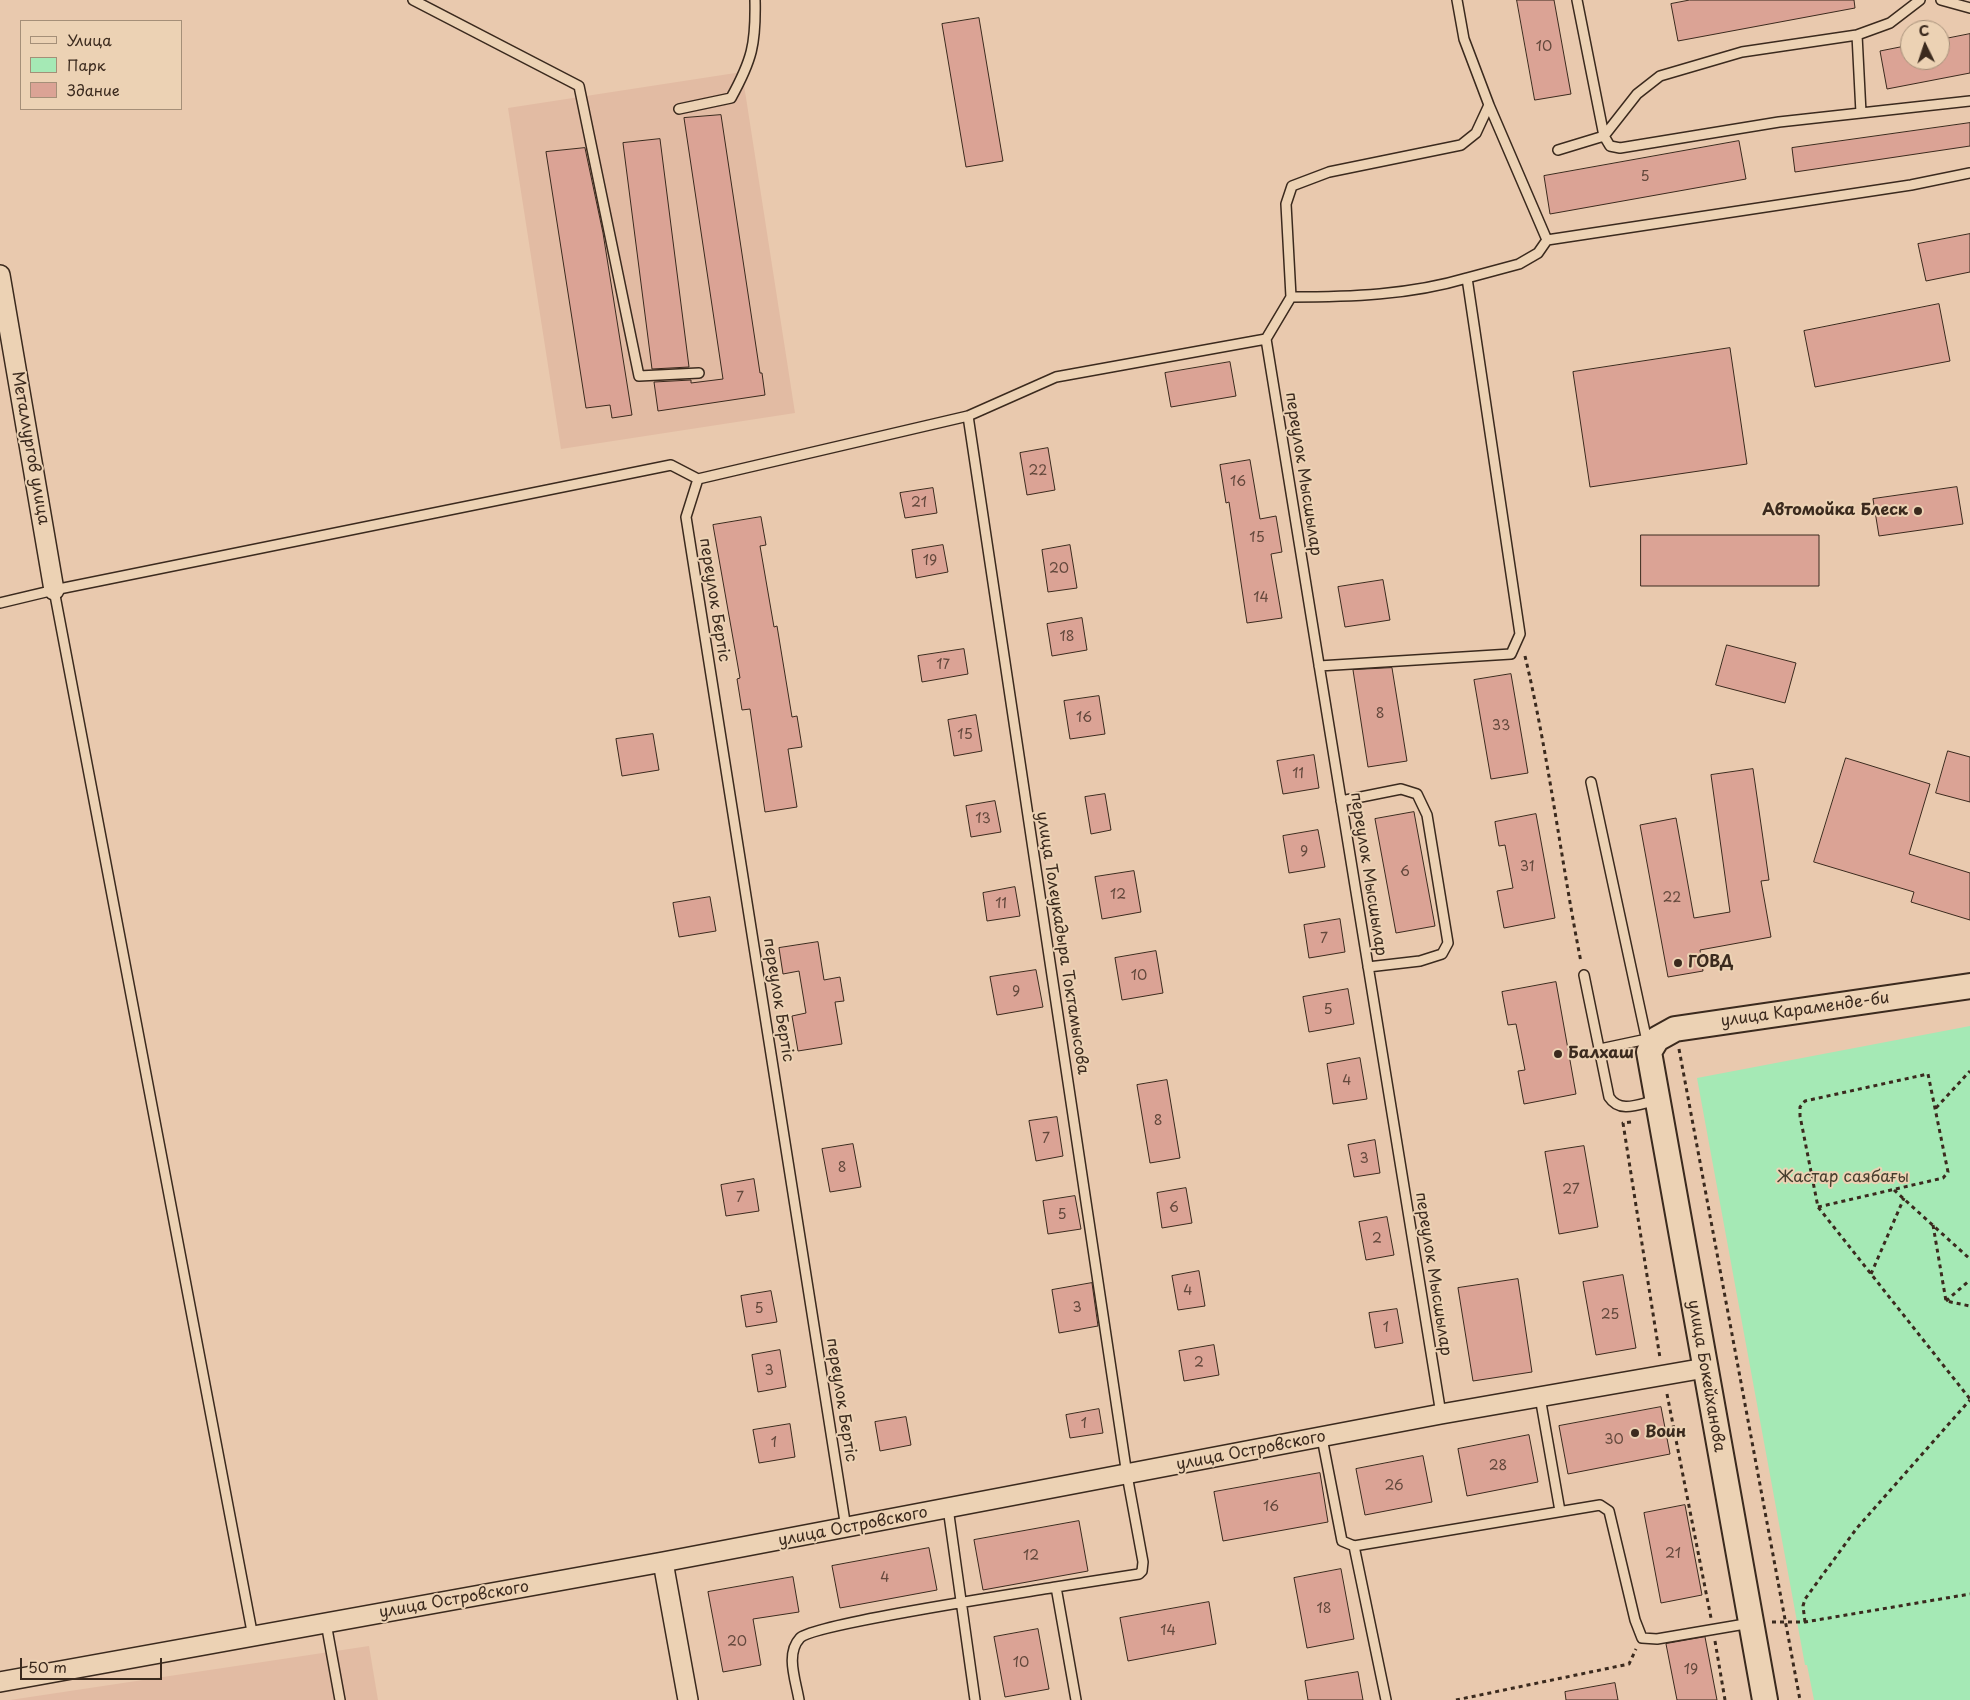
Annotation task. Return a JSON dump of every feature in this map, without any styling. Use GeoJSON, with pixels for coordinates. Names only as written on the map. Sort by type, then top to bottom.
{"type":"FeatureCollection","features":[{"type":"Feature","properties":{"kind":"street","name":"Металлургов улица"},"geometry":{"type":"LineString","coordinates":[[0,275],[54,590]]}},
{"type":"Feature","properties":{"kind":"street","name":"улица Караменде-би"},"geometry":{"type":"LineString","coordinates":[[1648,1046],[1675,1029],[1970,986]]}},
{"type":"Feature","properties":{"kind":"street","name":"улица Бокейханова"},"geometry":{"type":"LineString","coordinates":[[1648,1046],[1765,1700]]}},
{"type":"Feature","properties":{"kind":"street","name":"улица Островского"},"geometry":{"type":"LineString","coordinates":[[0,1682],[846,1528],[1441,1414],[1705,1368]]}},
{"type":"Feature","properties":{"kind":"street"},"geometry":{"type":"LineString","coordinates":[[663,1562],[688,1700]]}},
{"type":"Feature","properties":{"kind":"lane"},"geometry":{"type":"LineString","coordinates":[[413,0],[580,86],[639,376],[699,373]]}},
{"type":"Feature","properties":{"kind":"lane"},"geometry":{"type":"LineString","coordinates":[[679,109],[731,98],[748,68],[756,33],[755,0]]}},
{"type":"Feature","properties":{"kind":"lane"},"geometry":{"type":"LineString","coordinates":[[1457,0],[1464,39],[1546,240]]}},
{"type":"Feature","properties":{"kind":"lane"},"geometry":{"type":"LineString","coordinates":[[1577,0],[1604,136],[1610,146],[1630,148],[1779,122],[1970,101]]}},
{"type":"Feature","properties":{"kind":"lane"},"geometry":{"type":"LineString","coordinates":[[1558,150],[1604,136],[1637,94],[1660,76],[1742,52],[1857,35],[1890,23],[1920,0]]}},
{"type":"Feature","properties":{"kind":"lane"},"geometry":{"type":"LineString","coordinates":[[1941,0],[1970,8]]}},
{"type":"Feature","properties":{"kind":"lane"},"geometry":{"type":"LineString","coordinates":[[1857,35],[1861,113]]}},
{"type":"Feature","properties":{"kind":"lane"},"geometry":{"type":"LineString","coordinates":[[0,603],[54,590],[671,465],[698,479],[968,416],[1056,376],[1266,339],[1291,297],[1286,204],[1292,186],[1329,172],[1461,145],[1476,133],[1490,105]]}},
{"type":"Feature","properties":{"kind":"lane"},"geometry":{"type":"LineString","coordinates":[[1291,297],[1358,297],[1442,285],[1520,264],[1538,253],[1546,240],[1911,185],[1970,173]]}},
{"type":"Feature","properties":{"kind":"lane"},"geometry":{"type":"LineString","coordinates":[[1319,666],[1511,654],[1520,634],[1467,278]]}},
{"type":"Feature","properties":{"kind":"lane","name":"переулок Мысшылар"},"geometry":{"type":"LineString","coordinates":[[1266,339],[1441,1414]]}},
{"type":"Feature","properties":{"kind":"lane","name":"улица Толеукадыра Токтамысова"},"geometry":{"type":"LineString","coordinates":[[968,416],[1127,1475],[1143,1562],[1142,1571],[1139,1574],[1056,1587]]}},
{"type":"Feature","properties":{"kind":"lane","name":"переулок Бертіс"},"geometry":{"type":"LineString","coordinates":[[698,479],[686,517],[846,1528]]}},
{"type":"Feature","properties":{"kind":"lane"},"geometry":{"type":"LineString","coordinates":[[54,590],[254,1637]]}},
{"type":"Feature","properties":{"kind":"lane"},"geometry":{"type":"LineString","coordinates":[[1591,782],[1648,1046],[1600,1049]]}},
{"type":"Feature","properties":{"kind":"lane"},"geometry":{"type":"LineString","coordinates":[[1341,801],[1401,789],[1418,794],[1427,815],[1448,943],[1442,954],[1420,961],[1368,968]]}},
{"type":"Feature","properties":{"kind":"lane"},"geometry":{"type":"LineString","coordinates":[[1584,975],[1609,1096],[1614,1104],[1621,1107],[1658,1109]]}},
{"type":"Feature","properties":{"kind":"lane"},"geometry":{"type":"LineString","coordinates":[[1540,1397],[1560,1511]]}},
{"type":"Feature","properties":{"kind":"lane"},"geometry":{"type":"LineString","coordinates":[[1322,1438],[1342,1541],[1354,1546],[1600,1505],[1609,1511],[1635,1620],[1642,1638],[1657,1639],[1751,1623]]}},
{"type":"Feature","properties":{"kind":"lane"},"geometry":{"type":"LineString","coordinates":[[948,1508],[975,1700]]}},
{"type":"Feature","properties":{"kind":"lane"},"geometry":{"type":"LineString","coordinates":[[1354,1546],[1386,1700]]}},
{"type":"Feature","properties":{"kind":"lane"},"geometry":{"type":"LineString","coordinates":[[799,1700],[792,1659],[795,1646],[806,1633],[1056,1587],[1076,1700]]}},
{"type":"Feature","properties":{"kind":"lane"},"geometry":{"type":"LineString","coordinates":[[326,1623],[340,1700]]}},
{"type":"Feature","properties":{"kind":"path"},"geometry":{"type":"LineString","coordinates":[[1520,634],[1536,703],[1565,878],[1584,975]]}},
{"type":"Feature","properties":{"kind":"path"},"geometry":{"type":"LineString","coordinates":[[1675,1029],[1800,1700]]}},
{"type":"Feature","properties":{"kind":"path"},"geometry":{"type":"LineString","coordinates":[[1935,1109],[1970,1071]]}},
{"type":"Feature","properties":{"kind":"path"},"geometry":{"type":"LineString","coordinates":[[1805,1622],[1802,1606],[1805,1599],[1857,1528],[1970,1400],[1818,1207],[1800,1116],[1800,1107],[1805,1101],[1928,1074],[1948,1172],[1943,1178],[1818,1207]]}},
{"type":"Feature","properties":{"kind":"path"},"geometry":{"type":"LineString","coordinates":[[1658,1109],[1623,1124],[1663,1375],[1713,1629],[1725,1700]]}},
{"type":"Feature","properties":{"kind":"path"},"geometry":{"type":"LineString","coordinates":[[1894,1190],[1970,1259]]}},
{"type":"Feature","properties":{"kind":"path"},"geometry":{"type":"LineString","coordinates":[[1871,1274],[1904,1198]]}},
{"type":"Feature","properties":{"kind":"path"},"geometry":{"type":"LineString","coordinates":[[1933,1225],[1946,1301]]}},
{"type":"Feature","properties":{"kind":"path"},"geometry":{"type":"LineString","coordinates":[[1946,1301],[1970,1280]]}},
{"type":"Feature","properties":{"kind":"path"},"geometry":{"type":"LineString","coordinates":[[1946,1301],[1970,1306]]}},
{"type":"Feature","properties":{"kind":"path"},"geometry":{"type":"LineString","coordinates":[[1751,1623],[1805,1622],[1970,1594]]}},
{"type":"Feature","properties":{"kind":"path"},"geometry":{"type":"LineString","coordinates":[[1456,1700],[1629,1664],[1642,1638]]}},
{"type":"Feature","properties":{"kind":"shaded area"},"geometry":{"type":"Polygon","coordinates":[[[742,72],[795,413],[561,449],[508,108],[742,72]]]}},
{"type":"Feature","properties":{"kind":"shaded area"},"geometry":{"type":"Polygon","coordinates":[[[369,1646],[378,1700],[10,1700],[369,1646]]]}},
{"type":"Feature","properties":{"kind":"green space","name":"Жастар саябағы"},"geometry":{"type":"Polygon","coordinates":[[[1970,1026],[1970,1700],[1814,1700],[1807,1665],[1805,1665],[1697,1078],[1970,1026]]]}},
{"type":"Feature","properties":{"kind":"building"},"geometry":{"type":"Polygon","coordinates":[[[1517,0],[1554,0],[1571,94],[1535,100],[1517,0]]]}},
{"type":"Feature","properties":{"kind":"building"},"geometry":{"type":"Polygon","coordinates":[[[1690,0],[1854,0],[1855,8],[1678,41],[1671,4],[1690,0]]]}},
{"type":"Feature","properties":{"kind":"building"},"geometry":{"type":"Polygon","coordinates":[[[979,18],[1003,161],[966,167],[942,24],[979,18]]]}},
{"type":"Feature","properties":{"kind":"building"},"geometry":{"type":"Polygon","coordinates":[[[1970,34],[1970,73],[1887,89],[1880,51],[1900,47],[1900,70],[1950,70],[1950,38],[1970,34]]]}},
{"type":"Feature","properties":{"kind":"building"},"geometry":{"type":"Polygon","coordinates":[[[721,115],[760,373],[762,373],[765,395],[658,411],[654,382],[691,380],[691,383],[723,379],[684,118],[721,115]]]}},
{"type":"Feature","properties":{"kind":"building"},"geometry":{"type":"Polygon","coordinates":[[[1970,123],[1970,146],[1795,172],[1792,148],[1970,123]]]}},
{"type":"Feature","properties":{"kind":"building"},"geometry":{"type":"Polygon","coordinates":[[[660,139],[689,367],[652,369],[623,143],[660,139]]]}},
{"type":"Feature","properties":{"kind":"building"},"geometry":{"type":"Polygon","coordinates":[[[1739,141],[1746,179],[1550,214],[1544,176],[1739,141]]]}},
{"type":"Feature","properties":{"kind":"building"},"geometry":{"type":"Polygon","coordinates":[[[585,148],[603,233],[632,415],[612,418],[610,405],[586,408],[546,152],[585,148]]]}},
{"type":"Feature","properties":{"kind":"building"},"geometry":{"type":"Polygon","coordinates":[[[1970,234],[1970,272],[1926,281],[1918,244],[1970,234]]]}},
{"type":"Feature","properties":{"kind":"building"},"geometry":{"type":"Polygon","coordinates":[[[1939,304],[1950,361],[1815,387],[1804,331],[1939,304]]]}},
{"type":"Feature","properties":{"kind":"building"},"geometry":{"type":"Polygon","coordinates":[[[1730,348],[1747,464],[1590,487],[1573,372],[1730,348]]]}},
{"type":"Feature","properties":{"kind":"building"},"geometry":{"type":"Polygon","coordinates":[[[1230,362],[1236,396],[1171,407],[1165,373],[1230,362]]]}},
{"type":"Feature","properties":{"kind":"building"},"geometry":{"type":"Polygon","coordinates":[[[1048,448],[1055,490],[1027,495],[1020,453],[1048,448]]]}},
{"type":"Feature","properties":{"kind":"building"},"geometry":{"type":"Polygon","coordinates":[[[1250,460],[1260,519],[1276,516],[1282,552],[1271,554],[1282,618],[1247,623],[1229,502],[1226,503],[1220,465],[1250,460]]]}},
{"type":"Feature","properties":{"kind":"building","name":"Автомойка Блеск"},"geometry":{"type":"Polygon","coordinates":[[[1957,487],[1963,524],[1879,536],[1873,499],[1957,487]]]}},
{"type":"Feature","properties":{"kind":"building"},"geometry":{"type":"Polygon","coordinates":[[[933,488],[937,513],[905,518],[900,493],[933,488]]]}},
{"type":"Feature","properties":{"kind":"building"},"geometry":{"type":"Polygon","coordinates":[[[761,517],[766,545],[760,546],[774,627],[777,626],[792,717],[797,716],[802,747],[788,749],[797,807],[765,812],[750,709],[742,710],[737,679],[740,678],[713,525],[761,517]]]}},
{"type":"Feature","properties":{"kind":"building"},"geometry":{"type":"Polygon","coordinates":[[[1641,535],[1819,535],[1819,586],[1641,586],[1641,535]]]}},
{"type":"Feature","properties":{"kind":"building"},"geometry":{"type":"Polygon","coordinates":[[[943,545],[948,572],[916,578],[912,550],[943,545]]]}},
{"type":"Feature","properties":{"kind":"building"},"geometry":{"type":"Polygon","coordinates":[[[1070,545],[1077,588],[1048,592],[1042,550],[1070,545]]]}},
{"type":"Feature","properties":{"kind":"building"},"geometry":{"type":"Polygon","coordinates":[[[1383,580],[1390,620],[1345,627],[1338,587],[1383,580]]]}},
{"type":"Feature","properties":{"kind":"building"},"geometry":{"type":"Polygon","coordinates":[[[1082,618],[1087,650],[1052,656],[1047,624],[1082,618]]]}},
{"type":"Feature","properties":{"kind":"building"},"geometry":{"type":"Polygon","coordinates":[[[1727,645],[1796,663],[1785,703],[1716,685],[1727,645]]]}},
{"type":"Feature","properties":{"kind":"building"},"geometry":{"type":"Polygon","coordinates":[[[964,649],[968,674],[922,682],[918,656],[964,649]]]}},
{"type":"Feature","properties":{"kind":"building"},"geometry":{"type":"Polygon","coordinates":[[[1392,668],[1407,761],[1368,767],[1353,670],[1392,668]]]}},
{"type":"Feature","properties":{"kind":"building"},"geometry":{"type":"Polygon","coordinates":[[[1511,674],[1528,773],[1491,779],[1474,680],[1511,674]]]}},
{"type":"Feature","properties":{"kind":"building"},"geometry":{"type":"Polygon","coordinates":[[[1099,696],[1105,734],[1070,739],[1064,701],[1099,696]]]}},
{"type":"Feature","properties":{"kind":"building"},"geometry":{"type":"Polygon","coordinates":[[[976,715],[982,751],[954,756],[948,720],[976,715]]]}},
{"type":"Feature","properties":{"kind":"building"},"geometry":{"type":"Polygon","coordinates":[[[653,734],[659,770],[622,776],[616,739],[653,734]]]}},
{"type":"Feature","properties":{"kind":"building"},"geometry":{"type":"Polygon","coordinates":[[[1948,751],[1970,757],[1970,802],[1936,793],[1948,751]]]}},
{"type":"Feature","properties":{"kind":"building"},"geometry":{"type":"Polygon","coordinates":[[[1314,755],[1319,788],[1283,794],[1277,761],[1314,755]]]}},
{"type":"Feature","properties":{"kind":"building"},"geometry":{"type":"Polygon","coordinates":[[[1846,758],[1930,784],[1909,854],[1970,873],[1970,920],[1911,902],[1914,892],[1814,862],[1846,758]]]}},
{"type":"Feature","properties":{"kind":"building"},"geometry":{"type":"Polygon","coordinates":[[[1753,769],[1769,880],[1761,881],[1771,937],[1700,950],[1703,971],[1668,977],[1640,825],[1676,818],[1694,918],[1730,912],[1711,775],[1753,769]]]}},
{"type":"Feature","properties":{"kind":"building"},"geometry":{"type":"Polygon","coordinates":[[[1105,794],[1111,830],[1091,834],[1085,797],[1105,794]]]}},
{"type":"Feature","properties":{"kind":"building"},"geometry":{"type":"Polygon","coordinates":[[[995,801],[1001,832],[971,837],[966,806],[995,801]]]}},
{"type":"Feature","properties":{"kind":"building"},"geometry":{"type":"Polygon","coordinates":[[[1414,812],[1435,926],[1396,933],[1375,819],[1414,812]]]}},
{"type":"Feature","properties":{"kind":"building"},"geometry":{"type":"Polygon","coordinates":[[[1536,814],[1555,918],[1504,928],[1497,891],[1513,888],[1505,845],[1499,846],[1495,822],[1536,814]]]}},
{"type":"Feature","properties":{"kind":"building"},"geometry":{"type":"Polygon","coordinates":[[[1318,830],[1325,867],[1289,873],[1283,836],[1318,830]]]}},
{"type":"Feature","properties":{"kind":"building"},"geometry":{"type":"Polygon","coordinates":[[[1134,871],[1141,912],[1102,919],[1095,877],[1134,871]]]}},
{"type":"Feature","properties":{"kind":"building"},"geometry":{"type":"Polygon","coordinates":[[[1015,887],[1020,916],[987,921],[983,893],[1015,887]]]}},
{"type":"Feature","properties":{"kind":"building"},"geometry":{"type":"Polygon","coordinates":[[[710,897],[716,931],[679,937],[673,903],[710,897]]]}},
{"type":"Feature","properties":{"kind":"building"},"geometry":{"type":"Polygon","coordinates":[[[1340,919],[1345,952],[1309,958],[1304,925],[1340,919]]]}},
{"type":"Feature","properties":{"kind":"building"},"geometry":{"type":"Polygon","coordinates":[[[818,942],[824,980],[840,977],[844,1001],[835,1002],[842,1044],[798,1051],[792,1016],[806,1013],[799,971],[783,974],[779,948],[818,942]]]}},
{"type":"Feature","properties":{"kind":"building"},"geometry":{"type":"Polygon","coordinates":[[[1156,951],[1163,993],[1122,1000],[1115,958],[1156,951]]]}},
{"type":"Feature","properties":{"kind":"building"},"geometry":{"type":"Polygon","coordinates":[[[1036,970],[1043,1007],[997,1015],[990,977],[1036,970]]]}},
{"type":"Feature","properties":{"kind":"building"},"geometry":{"type":"Polygon","coordinates":[[[1556,982],[1576,1094],[1524,1104],[1518,1071],[1525,1070],[1516,1024],[1508,1025],[1502,992],[1556,982]]]}},
{"type":"Feature","properties":{"kind":"building"},"geometry":{"type":"Polygon","coordinates":[[[1348,989],[1354,1024],[1309,1032],[1303,997],[1348,989]]]}},
{"type":"Feature","properties":{"kind":"building"},"geometry":{"type":"Polygon","coordinates":[[[1360,1058],[1367,1099],[1333,1104],[1327,1064],[1360,1058]]]}},
{"type":"Feature","properties":{"kind":"building"},"geometry":{"type":"Polygon","coordinates":[[[1167,1080],[1180,1158],[1150,1163],[1137,1085],[1167,1080]]]}},
{"type":"Feature","properties":{"kind":"building"},"geometry":{"type":"Polygon","coordinates":[[[1057,1117],[1063,1156],[1036,1161],[1029,1121],[1057,1117]]]}},
{"type":"Feature","properties":{"kind":"building"},"geometry":{"type":"Polygon","coordinates":[[[1375,1140],[1380,1173],[1354,1177],[1348,1145],[1375,1140]]]}},
{"type":"Feature","properties":{"kind":"building"},"geometry":{"type":"Polygon","coordinates":[[[853,1144],[861,1187],[830,1192],[822,1149],[853,1144]]]}},
{"type":"Feature","properties":{"kind":"building"},"geometry":{"type":"Polygon","coordinates":[[[1584,1146],[1598,1227],[1559,1234],[1545,1152],[1584,1146]]]}},
{"type":"Feature","properties":{"kind":"building"},"geometry":{"type":"Polygon","coordinates":[[[754,1179],[759,1211],[726,1216],[721,1185],[754,1179]]]}},
{"type":"Feature","properties":{"kind":"building"},"geometry":{"type":"Polygon","coordinates":[[[1186,1188],[1192,1223],[1162,1228],[1157,1193],[1186,1188]]]}},
{"type":"Feature","properties":{"kind":"building"},"geometry":{"type":"Polygon","coordinates":[[[1075,1196],[1081,1229],[1048,1234],[1043,1201],[1075,1196]]]}},
{"type":"Feature","properties":{"kind":"building"},"geometry":{"type":"Polygon","coordinates":[[[1387,1217],[1394,1255],[1366,1260],[1359,1222],[1387,1217]]]}},
{"type":"Feature","properties":{"kind":"building"},"geometry":{"type":"Polygon","coordinates":[[[1199,1271],[1205,1306],[1178,1310],[1172,1276],[1199,1271]]]}},
{"type":"Feature","properties":{"kind":"building"},"geometry":{"type":"Polygon","coordinates":[[[1623,1275],[1636,1348],[1596,1355],[1583,1282],[1623,1275]]]}},
{"type":"Feature","properties":{"kind":"building"},"geometry":{"type":"Polygon","coordinates":[[[1518,1279],[1532,1372],[1473,1381],[1458,1288],[1518,1279]]]}},
{"type":"Feature","properties":{"kind":"building"},"geometry":{"type":"Polygon","coordinates":[[[1092,1283],[1098,1326],[1059,1333],[1052,1290],[1092,1283]]]}},
{"type":"Feature","properties":{"kind":"building"},"geometry":{"type":"Polygon","coordinates":[[[771,1291],[777,1322],[746,1327],[741,1296],[771,1291]]]}},
{"type":"Feature","properties":{"kind":"building"},"geometry":{"type":"Polygon","coordinates":[[[1397,1309],[1403,1343],[1375,1348],[1369,1313],[1397,1309]]]}},
{"type":"Feature","properties":{"kind":"building"},"geometry":{"type":"Polygon","coordinates":[[[1214,1345],[1219,1375],[1184,1381],[1179,1351],[1214,1345]]]}},
{"type":"Feature","properties":{"kind":"building"},"geometry":{"type":"Polygon","coordinates":[[[780,1350],[786,1387],[758,1392],[752,1355],[780,1350]]]}},
{"type":"Feature","properties":{"kind":"building"},"geometry":{"type":"Polygon","coordinates":[[[1661,1407],[1670,1454],[1568,1474],[1559,1426],[1661,1407]]]}},
{"type":"Feature","properties":{"kind":"building"},"geometry":{"type":"Polygon","coordinates":[[[1099,1409],[1103,1433],[1070,1438],[1066,1415],[1099,1409]]]}},
{"type":"Feature","properties":{"kind":"building"},"geometry":{"type":"Polygon","coordinates":[[[906,1417],[911,1445],[880,1451],[875,1422],[906,1417]]]}},
{"type":"Feature","properties":{"kind":"building"},"geometry":{"type":"Polygon","coordinates":[[[790,1424],[795,1457],[759,1463],[753,1430],[790,1424]]]}},
{"type":"Feature","properties":{"kind":"building"},"geometry":{"type":"Polygon","coordinates":[[[1529,1435],[1538,1482],[1467,1496],[1458,1449],[1529,1435]]]}},
{"type":"Feature","properties":{"kind":"building"},"geometry":{"type":"Polygon","coordinates":[[[1423,1456],[1432,1502],[1365,1515],[1356,1469],[1423,1456]]]}},
{"type":"Feature","properties":{"kind":"building"},"geometry":{"type":"Polygon","coordinates":[[[1320,1473],[1328,1522],[1223,1541],[1214,1492],[1320,1473]]]}},
{"type":"Feature","properties":{"kind":"building"},"geometry":{"type":"Polygon","coordinates":[[[1685,1505],[1702,1595],[1661,1603],[1644,1513],[1685,1505]]]}},
{"type":"Feature","properties":{"kind":"building"},"geometry":{"type":"Polygon","coordinates":[[[1079,1521],[1088,1571],[983,1590],[974,1540],[1079,1521]]]}},
{"type":"Feature","properties":{"kind":"building"},"geometry":{"type":"Polygon","coordinates":[[[929,1548],[937,1590],[840,1608],[832,1566],[929,1548]]]}},
{"type":"Feature","properties":{"kind":"building"},"geometry":{"type":"Polygon","coordinates":[[[1341,1569],[1354,1639],[1307,1648],[1294,1578],[1341,1569]]]}},
{"type":"Feature","properties":{"kind":"building"},"geometry":{"type":"Polygon","coordinates":[[[793,1577],[799,1612],[753,1619],[761,1665],[723,1672],[708,1592],[793,1577]]]}},
{"type":"Feature","properties":{"kind":"building"},"geometry":{"type":"Polygon","coordinates":[[[1209,1602],[1216,1644],[1128,1661],[1120,1618],[1209,1602]]]}},
{"type":"Feature","properties":{"kind":"building"},"geometry":{"type":"Polygon","coordinates":[[[1038,1629],[1049,1689],[1005,1697],[994,1637],[1038,1629]]]}},
{"type":"Feature","properties":{"kind":"building"},"geometry":{"type":"Polygon","coordinates":[[[1705,1637],[1717,1700],[1677,1700],[1666,1644],[1705,1637]]]}},
{"type":"Feature","properties":{"kind":"building"},"geometry":{"type":"Polygon","coordinates":[[[1358,1672],[1363,1700],[1308,1700],[1305,1681],[1358,1672]]]}},
{"type":"Feature","properties":{"kind":"building"},"geometry":{"type":"Polygon","coordinates":[[[1615,1683],[1618,1700],[1566,1700],[1565,1692],[1615,1683]]]}},
{"type":"Feature","properties":{"kind":"place","name":"Автомойка Блеск"},"geometry":{"type":"Point","coordinates":[1918,511]}},
{"type":"Feature","properties":{"kind":"place","name":"ГОВД"},"geometry":{"type":"Point","coordinates":[1678,963]}},
{"type":"Feature","properties":{"kind":"place","name":"Балхаш"},"geometry":{"type":"Point","coordinates":[1558,1054]}},
{"type":"Feature","properties":{"kind":"place","name":"Воин"},"geometry":{"type":"Point","coordinates":[1635,1433]}}]}
